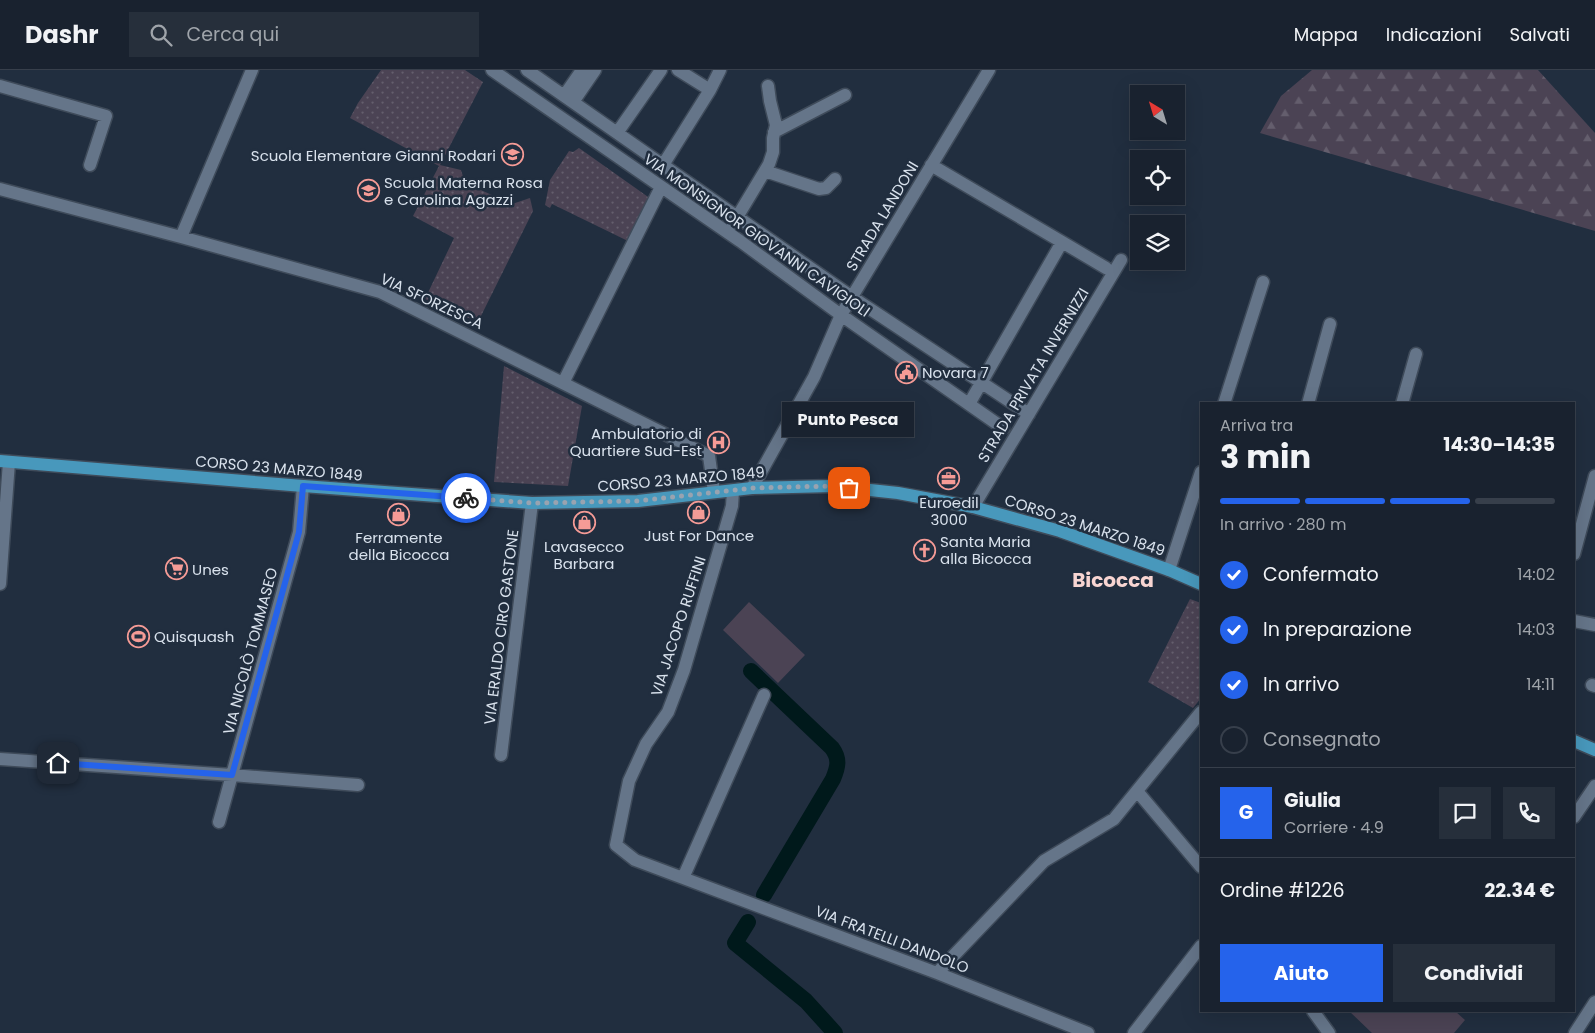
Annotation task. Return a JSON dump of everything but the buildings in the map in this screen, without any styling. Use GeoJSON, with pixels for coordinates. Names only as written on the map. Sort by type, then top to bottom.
{"type":"FeatureCollection","features":[{"type":"Feature","properties":{"kind":"main road","name":"CORSO 23 MARZO 1849"},"geometry":{"type":"LineString","coordinates":[[5,462],[532,503],[638,501],[752,488],[832,486],[898,494],[973,507],[1060,531],[1169,570],[1200,584]]}},
{"type":"Feature","properties":{"kind":"main road"},"geometry":{"type":"LineString","coordinates":[[1575,741],[1595,750]]}},
{"type":"Feature","properties":{"kind":"street"},"geometry":{"type":"LineString","coordinates":[[182,237],[252,70]]}},
{"type":"Feature","properties":{"kind":"street","name":"VIA MONSIGNOR GIOVANNI CAVIGIOLI"},"geometry":{"type":"LineString","coordinates":[[492,70],[728,232],[841,315],[1003,428]]}},
{"type":"Feature","properties":{"kind":"street","name":"VIA MONSIGNOR GIOVANNI CAVIGIOLI"},"geometry":{"type":"LineString","coordinates":[[527,70],[852,297],[1029,414]]}},
{"type":"Feature","properties":{"kind":"street"},"geometry":{"type":"LineString","coordinates":[[568,99],[582,70]]}},
{"type":"Feature","properties":{"kind":"street"},"geometry":{"type":"LineString","coordinates":[[568,99],[595,70]]}},
{"type":"Feature","properties":{"kind":"street"},"geometry":{"type":"LineString","coordinates":[[617,133],[661,70]]}},
{"type":"Feature","properties":{"kind":"street"},"geometry":{"type":"LineString","coordinates":[[678,70],[710,90]]}},
{"type":"Feature","properties":{"kind":"street"},"geometry":{"type":"LineString","coordinates":[[663,165],[710,90],[720,70]]}},
{"type":"Feature","properties":{"kind":"street","name":"STRADA LANDONI"},"geometry":{"type":"LineString","coordinates":[[752,488],[814,377],[841,315],[989,70]]}},
{"type":"Feature","properties":{"kind":"street"},"geometry":{"type":"LineString","coordinates":[[0,86],[106,116],[90,165]]}},
{"type":"Feature","properties":{"kind":"street"},"geometry":{"type":"LineString","coordinates":[[728,232],[765,171],[773,152],[776,125],[768,86]]}},
{"type":"Feature","properties":{"kind":"street"},"geometry":{"type":"LineString","coordinates":[[774,132],[846,95]]}},
{"type":"Feature","properties":{"kind":"street"},"geometry":{"type":"LineString","coordinates":[[931,165],[1106,268]]}},
{"type":"Feature","properties":{"kind":"street"},"geometry":{"type":"LineString","coordinates":[[765,171],[819,189],[826,188],[835,179]]}},
{"type":"Feature","properties":{"kind":"street"},"geometry":{"type":"LineString","coordinates":[[563,383],[661,187]]}},
{"type":"Feature","properties":{"kind":"street","name":"VIA SFORZESCA"},"geometry":{"type":"LineString","coordinates":[[0,190],[182,237],[380,292],[710,456],[714,492]]}},
{"type":"Feature","properties":{"kind":"street"},"geometry":{"type":"LineString","coordinates":[[969,404],[1062,242]]}},
{"type":"Feature","properties":{"kind":"street","name":"STRADA PRIVATA INVERNIZZI"},"geometry":{"type":"LineString","coordinates":[[973,507],[1121,260]]}},
{"type":"Feature","properties":{"kind":"street"},"geometry":{"type":"LineString","coordinates":[[1225,402],[1263,282]]}},
{"type":"Feature","properties":{"kind":"street"},"geometry":{"type":"LineString","coordinates":[[1309,402],[1330,324]]}},
{"type":"Feature","properties":{"kind":"street"},"geometry":{"type":"LineString","coordinates":[[1403,402],[1416,354]]}},
{"type":"Feature","properties":{"kind":"street"},"geometry":{"type":"LineString","coordinates":[[0,584],[5,462]]}},
{"type":"Feature","properties":{"kind":"street"},"geometry":{"type":"LineString","coordinates":[[1169,570],[1200,475]]}},
{"type":"Feature","properties":{"kind":"street"},"geometry":{"type":"LineString","coordinates":[[1575,550],[1595,476]]}},
{"type":"Feature","properties":{"kind":"street","name":"VIA NICOLÒ TOMMASEO"},"geometry":{"type":"LineString","coordinates":[[219,822],[299,532],[303,486]]}},
{"type":"Feature","properties":{"kind":"street","name":"VIA JACOPO RUFFINI"},"geometry":{"type":"LineString","coordinates":[[683,878],[635,860],[616,846],[629,781],[646,744],[668,712],[684,670],[732,506],[732,491]]}},
{"type":"Feature","properties":{"kind":"street","name":"VIA ERALDO CIRO GASTONE"},"geometry":{"type":"LineString","coordinates":[[501,755],[532,503]]}},
{"type":"Feature","properties":{"kind":"street"},"geometry":{"type":"LineString","coordinates":[[1575,621],[1595,625]]}},
{"type":"Feature","properties":{"kind":"street"},"geometry":{"type":"LineString","coordinates":[[683,878],[764,695]]}},
{"type":"Feature","properties":{"kind":"street"},"geometry":{"type":"LineString","coordinates":[[938,973],[1044,861],[1114,818],[1200,713]]}},
{"type":"Feature","properties":{"kind":"street"},"geometry":{"type":"LineString","coordinates":[[0,759],[358,786]]}},
{"type":"Feature","properties":{"kind":"street"},"geometry":{"type":"LineString","coordinates":[[1575,816],[1595,786]]}},
{"type":"Feature","properties":{"kind":"street"},"geometry":{"type":"LineString","coordinates":[[1137,791],[1200,866]]}},
{"type":"Feature","properties":{"kind":"street","name":"VIA FRATELLI DANDOLO"},"geometry":{"type":"LineString","coordinates":[[683,878],[938,973],[1088,1033]]}},
{"type":"Feature","properties":{"kind":"street"},"geometry":{"type":"LineString","coordinates":[[1134,1033],[1200,947]]}},
{"type":"Feature","properties":{"kind":"street"},"geometry":{"type":"LineString","coordinates":[[1575,1033],[1595,1002]]}},
{"type":"Feature","properties":{"kind":"street"},"geometry":{"type":"LineString","coordinates":[[1314,1012],[1329,1033]]}},
{"type":"Feature","properties":{"kind":"green space"},"geometry":{"type":"Polygon","coordinates":[[[381,70],[465,70],[483,82],[440,165],[461,170],[465,183],[512,204],[530,198],[533,211],[478,322],[425,299],[454,238],[413,216],[439,166],[350,118],[381,70]]]}},
{"type":"Feature","properties":{"kind":"green space"},"geometry":{"type":"Polygon","coordinates":[[[1312,70],[1538,70],[1595,133],[1595,231],[1260,133],[1281,96],[1312,70]]]}},
{"type":"Feature","properties":{"kind":"green space"},"geometry":{"type":"Polygon","coordinates":[[[579,148],[651,199],[630,242],[552,204],[550,208],[545,205],[550,180],[569,151],[573,152],[579,148]]]}},
{"type":"Feature","properties":{"kind":"green space"},"geometry":{"type":"Polygon","coordinates":[[[504,366],[582,406],[568,486],[494,482],[504,366]]]}},
{"type":"Feature","properties":{"kind":"green space"},"geometry":{"type":"Polygon","coordinates":[[[1190,599],[1200,603],[1200,699],[1193,708],[1148,682],[1190,599]]]}},
{"type":"Feature","properties":{"kind":"green space"},"geometry":{"type":"Polygon","coordinates":[[[749,602],[805,655],[778,683],[723,630],[749,602]]]}},
{"type":"Feature","properties":{"kind":"green space"},"geometry":{"type":"Polygon","coordinates":[[[1350,1012],[1456,1012],[1465,1020],[1454,1033],[1372,1033],[1350,1012]]]}},
{"type":"Feature","properties":{"kind":"waterway"},"geometry":{"type":"LineString","coordinates":[[751,671],[832,748],[837,763],[833,779],[764,895]]}},
{"type":"Feature","properties":{"kind":"waterway"},"geometry":{"type":"LineString","coordinates":[[748,922],[735,943],[806,1001],[835,1033]]}},
{"type":"Feature","properties":{"kind":"way so far"},"geometry":{"type":"LineString","coordinates":[[466,498],[532,503],[638,501],[752,488],[832,486],[849,488]]}},
{"type":"Feature","properties":{"kind":"place","name":"Scuola Elementare Gianni Rodari"},"geometry":{"type":"Point","coordinates":[512,155]}},
{"type":"Feature","properties":{"kind":"place","name":"Scuola Materna Rosa e Carolina Agazzi"},"geometry":{"type":"Point","coordinates":[368,191]}},
{"type":"Feature","properties":{"kind":"place","name":"Novara 7"},"geometry":{"type":"Point","coordinates":[906,372]}},
{"type":"Feature","properties":{"kind":"place","name":"Ambulatorio di Quartiere Sud-Est"},"geometry":{"type":"Point","coordinates":[718,442]}},
{"type":"Feature","properties":{"kind":"place","name":"Euroedil 3000"},"geometry":{"type":"Point","coordinates":[949,479]}},
{"type":"Feature","properties":{"kind":"place","name":"Punto Pesca"},"geometry":{"type":"Point","coordinates":[849,488]}},
{"type":"Feature","properties":{"kind":"place","name":"Just For Dance"},"geometry":{"type":"Point","coordinates":[699,512]}},
{"type":"Feature","properties":{"kind":"place","name":"Ferramente della Bicocca"},"geometry":{"type":"Point","coordinates":[399,514]}},
{"type":"Feature","properties":{"kind":"place","name":"Lavasecco Barbara"},"geometry":{"type":"Point","coordinates":[584,523]}},
{"type":"Feature","properties":{"kind":"place","name":"Santa Maria alla Bicocca"},"geometry":{"type":"Point","coordinates":[924,550]}},
{"type":"Feature","properties":{"kind":"place","name":"Unes"},"geometry":{"type":"Point","coordinates":[176,569]}},
{"type":"Feature","properties":{"kind":"place","name":"Quisquash"},"geometry":{"type":"Point","coordinates":[138,636]}},
{"type":"Feature","properties":{"kind":"district","name":"Bicocca"},"geometry":{"type":"Point","coordinates":[1113,580]}},
{"type":"Feature","properties":{"kind":"route"},"geometry":{"type":"LineString","coordinates":[[58,763],[232,775],[299,532],[303,486],[466,498]]}}]}
